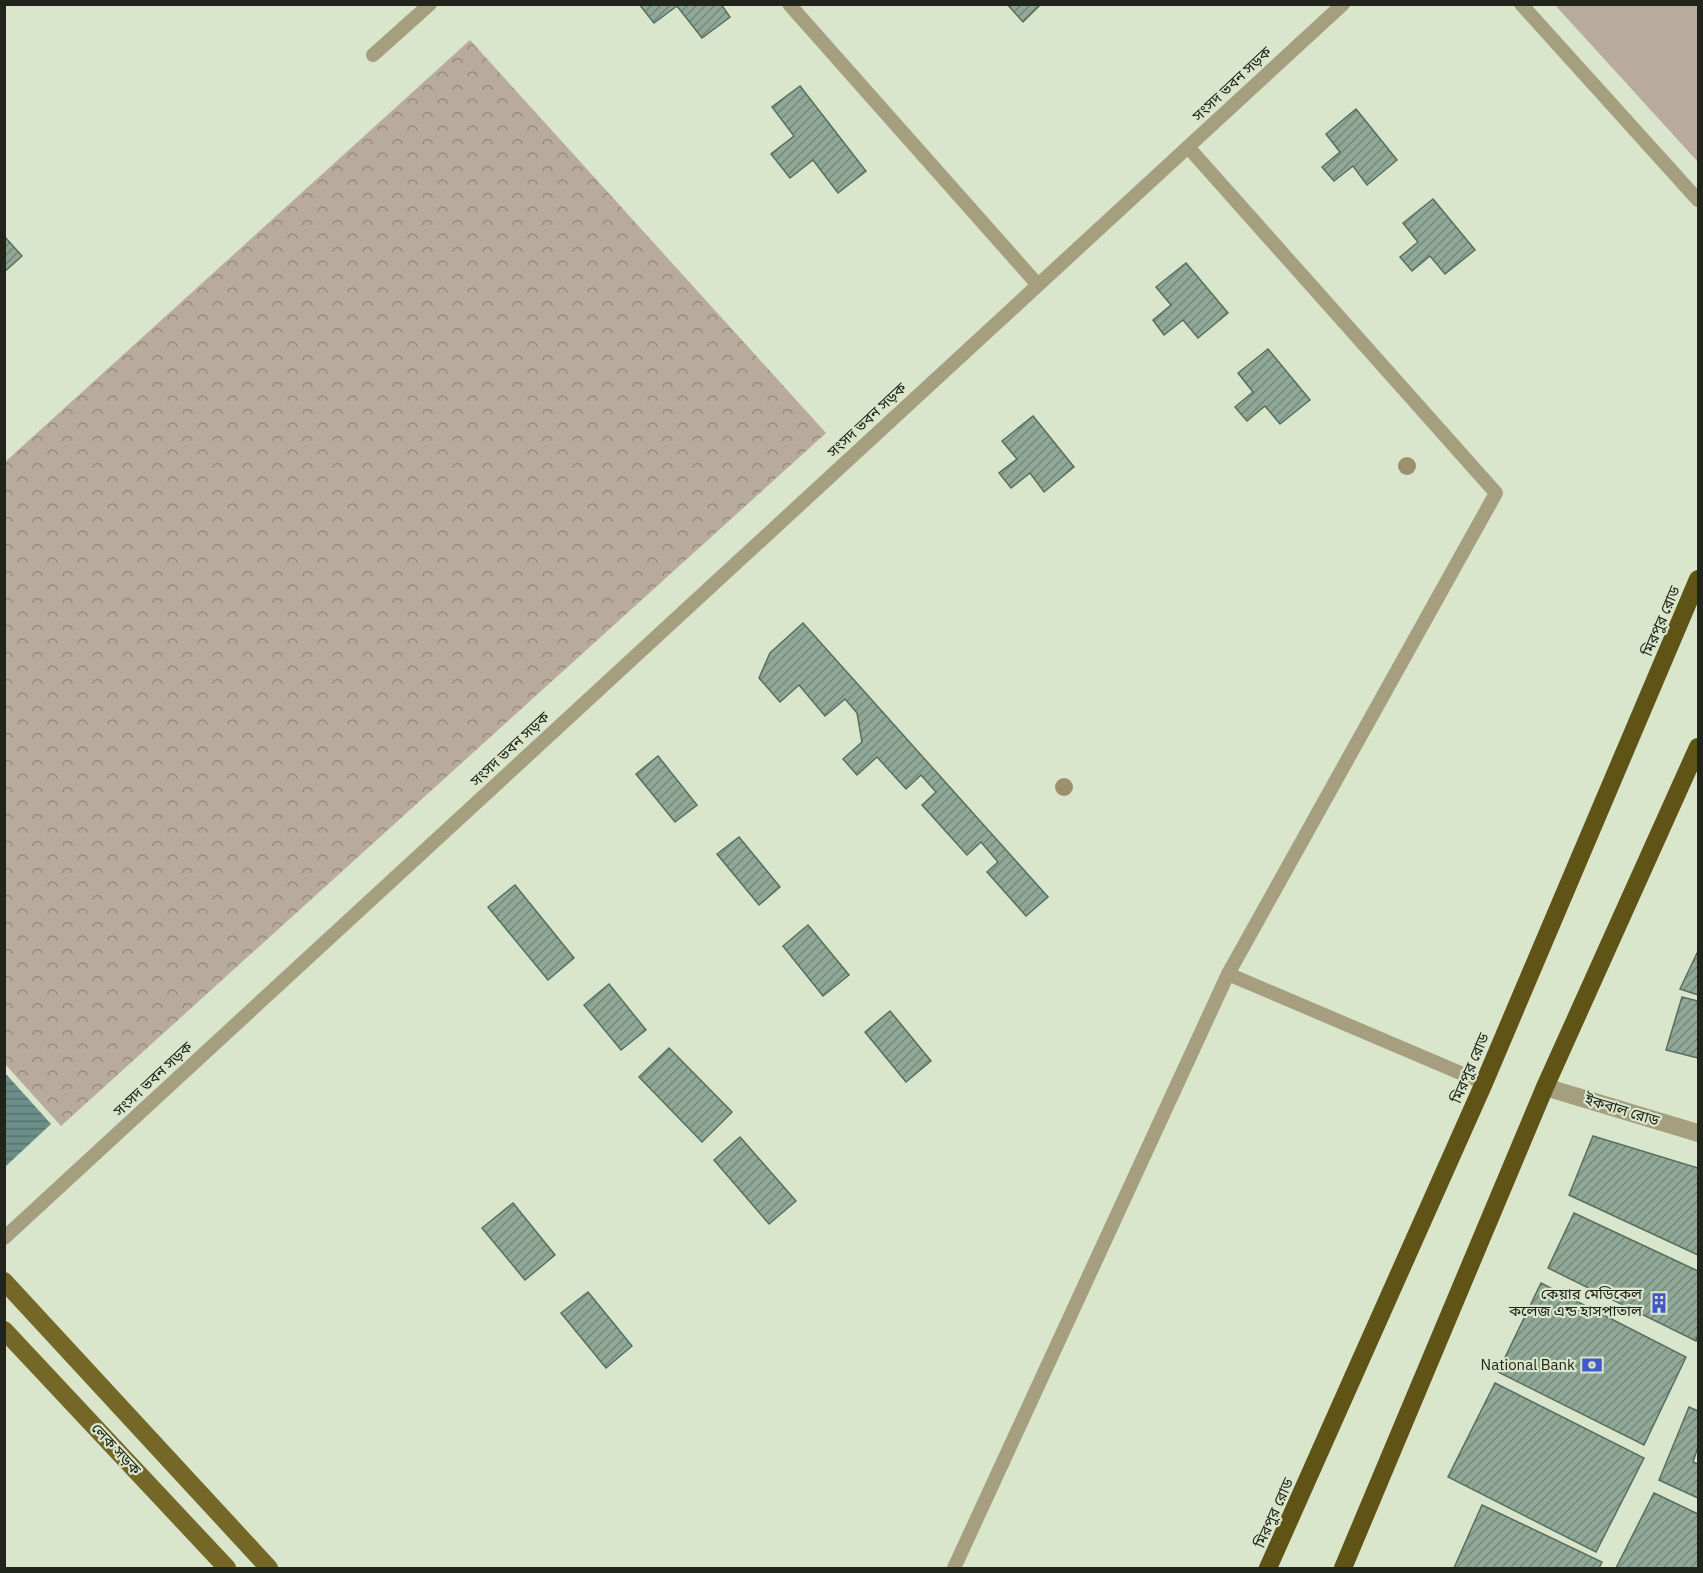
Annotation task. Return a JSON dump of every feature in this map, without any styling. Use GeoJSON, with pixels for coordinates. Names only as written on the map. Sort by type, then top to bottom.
{"type":"FeatureCollection","features":[{"type":"Feature","properties":{"kind":"highway","name":"মিরপুর রোড"},"geometry":{"type":"LineString","coordinates":[[1268,1569],[1484,1083],[1698,579]]}},
{"type":"Feature","properties":{"kind":"highway"},"geometry":{"type":"LineString","coordinates":[[1343,1569],[1545,1087],[1698,747]]}},
{"type":"Feature","properties":{"kind":"main road"},"geometry":{"type":"LineString","coordinates":[[4,1281],[269,1569]]}},
{"type":"Feature","properties":{"kind":"main road","name":"লেক সড়ক"},"geometry":{"type":"LineString","coordinates":[[4,1330],[227,1569]]}},
{"type":"Feature","properties":{"kind":"street","name":"ইকবাল রোড"},"geometry":{"type":"LineString","coordinates":[[1545,1087],[1698,1133]]}},
{"type":"Feature","properties":{"kind":"lane"},"geometry":{"type":"LineString","coordinates":[[373,55],[430,4]]}},
{"type":"Feature","properties":{"kind":"lane"},"geometry":{"type":"LineString","coordinates":[[789,4],[1038,285]]}},
{"type":"Feature","properties":{"kind":"lane","name":"সংসদ ভবন সড়ক"},"geometry":{"type":"LineString","coordinates":[[4,1238],[1343,4]]}},
{"type":"Feature","properties":{"kind":"lane"},"geometry":{"type":"LineString","coordinates":[[1521,4],[1698,200]]}},
{"type":"Feature","properties":{"kind":"lane"},"geometry":{"type":"LineString","coordinates":[[954,1569],[1228,974],[1496,493],[1188,147]]}},
{"type":"Feature","properties":{"kind":"lane"},"geometry":{"type":"LineString","coordinates":[[1228,974],[1484,1083]]}},
{"type":"Feature","properties":{"kind":"green space"},"geometry":{"type":"Polygon","coordinates":[[[1555,5],[1698,5],[1698,162],[1555,5]]]}},
{"type":"Feature","properties":{"kind":"green space"},"geometry":{"type":"Polygon","coordinates":[[[470,40],[826,433],[61,1126],[5,1064],[5,462],[470,40]]]}},
{"type":"Feature","properties":{"kind":"water"},"geometry":{"type":"Polygon","coordinates":[[[5,1073],[51,1124],[5,1167],[5,1073]]]}},
{"type":"Feature","properties":{"kind":"building"},"geometry":{"type":"Polygon","coordinates":[[[639,4],[721,4],[730,17],[702,38],[677,6],[654,23],[639,4]]]}},
{"type":"Feature","properties":{"kind":"building"},"geometry":{"type":"Polygon","coordinates":[[[1007,4],[1041,4],[1023,22],[1007,4]]]}},
{"type":"Feature","properties":{"kind":"building"},"geometry":{"type":"Polygon","coordinates":[[[800,86],[866,171],[838,193],[813,160],[790,178],[771,154],[794,136],[772,107],[800,86]]]}},
{"type":"Feature","properties":{"kind":"building"},"geometry":{"type":"Polygon","coordinates":[[[1356,109],[1397,160],[1367,185],[1353,166],[1334,181],[1322,167],[1340,152],[1326,134],[1356,109]]]}},
{"type":"Feature","properties":{"kind":"building"},"geometry":{"type":"Polygon","coordinates":[[[1433,199],[1475,250],[1445,274],[1430,256],[1412,271],[1400,257],[1418,242],[1403,223],[1433,199]]]}},
{"type":"Feature","properties":{"kind":"building"},"geometry":{"type":"Polygon","coordinates":[[[4,236],[22,256],[4,272],[4,236]]]}},
{"type":"Feature","properties":{"kind":"building"},"geometry":{"type":"Polygon","coordinates":[[[1186,263],[1228,313],[1198,338],[1183,320],[1164,335],[1153,320],[1171,305],[1156,287],[1186,263]]]}},
{"type":"Feature","properties":{"kind":"building"},"geometry":{"type":"Polygon","coordinates":[[[1268,349],[1310,400],[1280,424],[1265,406],[1247,421],[1235,407],[1253,392],[1238,373],[1268,349]]]}},
{"type":"Feature","properties":{"kind":"building"},"geometry":{"type":"Polygon","coordinates":[[[1033,416],[1074,467],[1044,492],[1030,473],[1011,488],[999,473],[1017,459],[1002,441],[1033,416]]]}},
{"type":"Feature","properties":{"kind":"building"},"geometry":{"type":"Polygon","coordinates":[[[803,623],[1048,897],[1026,916],[987,872],[998,862],[981,842],[967,855],[922,805],[936,792],[921,775],[906,789],[877,757],[857,775],[843,759],[862,742],[857,713],[845,699],[825,716],[799,685],[780,702],[759,678],[770,653],[803,623]]]}},
{"type":"Feature","properties":{"kind":"building"},"geometry":{"type":"Polygon","coordinates":[[[658,756],[697,805],[675,822],[636,774],[658,756]]]}},
{"type":"Feature","properties":{"kind":"building"},"geometry":{"type":"Polygon","coordinates":[[[739,837],[780,887],[759,905],[717,854],[739,837]]]}},
{"type":"Feature","properties":{"kind":"building"},"geometry":{"type":"Polygon","coordinates":[[[515,885],[574,958],[548,980],[488,907],[515,885]]]}},
{"type":"Feature","properties":{"kind":"building"},"geometry":{"type":"Polygon","coordinates":[[[808,925],[849,975],[823,996],[783,946],[808,925]]]}},
{"type":"Feature","properties":{"kind":"building"},"geometry":{"type":"Polygon","coordinates":[[[1698,951],[1698,995],[1680,989],[1698,951]]]}},
{"type":"Feature","properties":{"kind":"building"},"geometry":{"type":"Polygon","coordinates":[[[609,984],[646,1030],[621,1050],[584,1005],[609,984]]]}},
{"type":"Feature","properties":{"kind":"building"},"geometry":{"type":"Polygon","coordinates":[[[1682,997],[1698,1001],[1698,1058],[1666,1050],[1682,997]]]}},
{"type":"Feature","properties":{"kind":"building"},"geometry":{"type":"Polygon","coordinates":[[[890,1011],[931,1061],[906,1082],[865,1032],[890,1011]]]}},
{"type":"Feature","properties":{"kind":"building"},"geometry":{"type":"Polygon","coordinates":[[[669,1048],[732,1112],[702,1142],[639,1077],[669,1048]]]}},
{"type":"Feature","properties":{"kind":"building"},"geometry":{"type":"Polygon","coordinates":[[[1593,1136],[1698,1168],[1698,1255],[1569,1195],[1593,1136]]]}},
{"type":"Feature","properties":{"kind":"building"},"geometry":{"type":"Polygon","coordinates":[[[740,1137],[796,1201],[769,1224],[714,1160],[740,1137]]]}},
{"type":"Feature","properties":{"kind":"building"},"geometry":{"type":"Polygon","coordinates":[[[513,1203],[555,1255],[525,1280],[482,1228],[513,1203]]]}},
{"type":"Feature","properties":{"kind":"building","name":"কেয়ার মেডিকেল কলেজ এন্ড হাসপাতাল"},"geometry":{"type":"Polygon","coordinates":[[[1574,1213],[1698,1271],[1698,1335],[1696,1341],[1548,1268],[1574,1213]]]}},
{"type":"Feature","properties":{"kind":"building","name":"National Bank"},"geometry":{"type":"Polygon","coordinates":[[[1541,1283],[1686,1357],[1644,1445],[1498,1372],[1541,1283]]]}},
{"type":"Feature","properties":{"kind":"building"},"geometry":{"type":"Polygon","coordinates":[[[588,1292],[632,1346],[606,1368],[561,1313],[588,1292]]]}},
{"type":"Feature","properties":{"kind":"building"},"geometry":{"type":"Polygon","coordinates":[[[1495,1383],[1644,1458],[1596,1552],[1448,1477],[1495,1383]]]}},
{"type":"Feature","properties":{"kind":"building"},"geometry":{"type":"Polygon","coordinates":[[[1689,1407],[1698,1411],[1698,1447],[1693,1462],[1698,1464],[1698,1498],[1659,1480],[1689,1407]]]}},
{"type":"Feature","properties":{"kind":"building"},"geometry":{"type":"Polygon","coordinates":[[[1654,1493],[1698,1514],[1698,1568],[1616,1568],[1654,1493]]]}},
{"type":"Feature","properties":{"kind":"building"},"geometry":{"type":"Polygon","coordinates":[[[1482,1505],[1602,1562],[1599,1568],[1454,1568],[1482,1505]]]}},
{"type":"Feature","properties":{"kind":"place","name":"কেয়ার মেডিকেল কলেজ এন্ড হাসপাতাল"},"geometry":{"type":"Point","coordinates":[1659,1303]}},
{"type":"Feature","properties":{"kind":"place","name":"National Bank"},"geometry":{"type":"Point","coordinates":[1592,1365]}}]}
